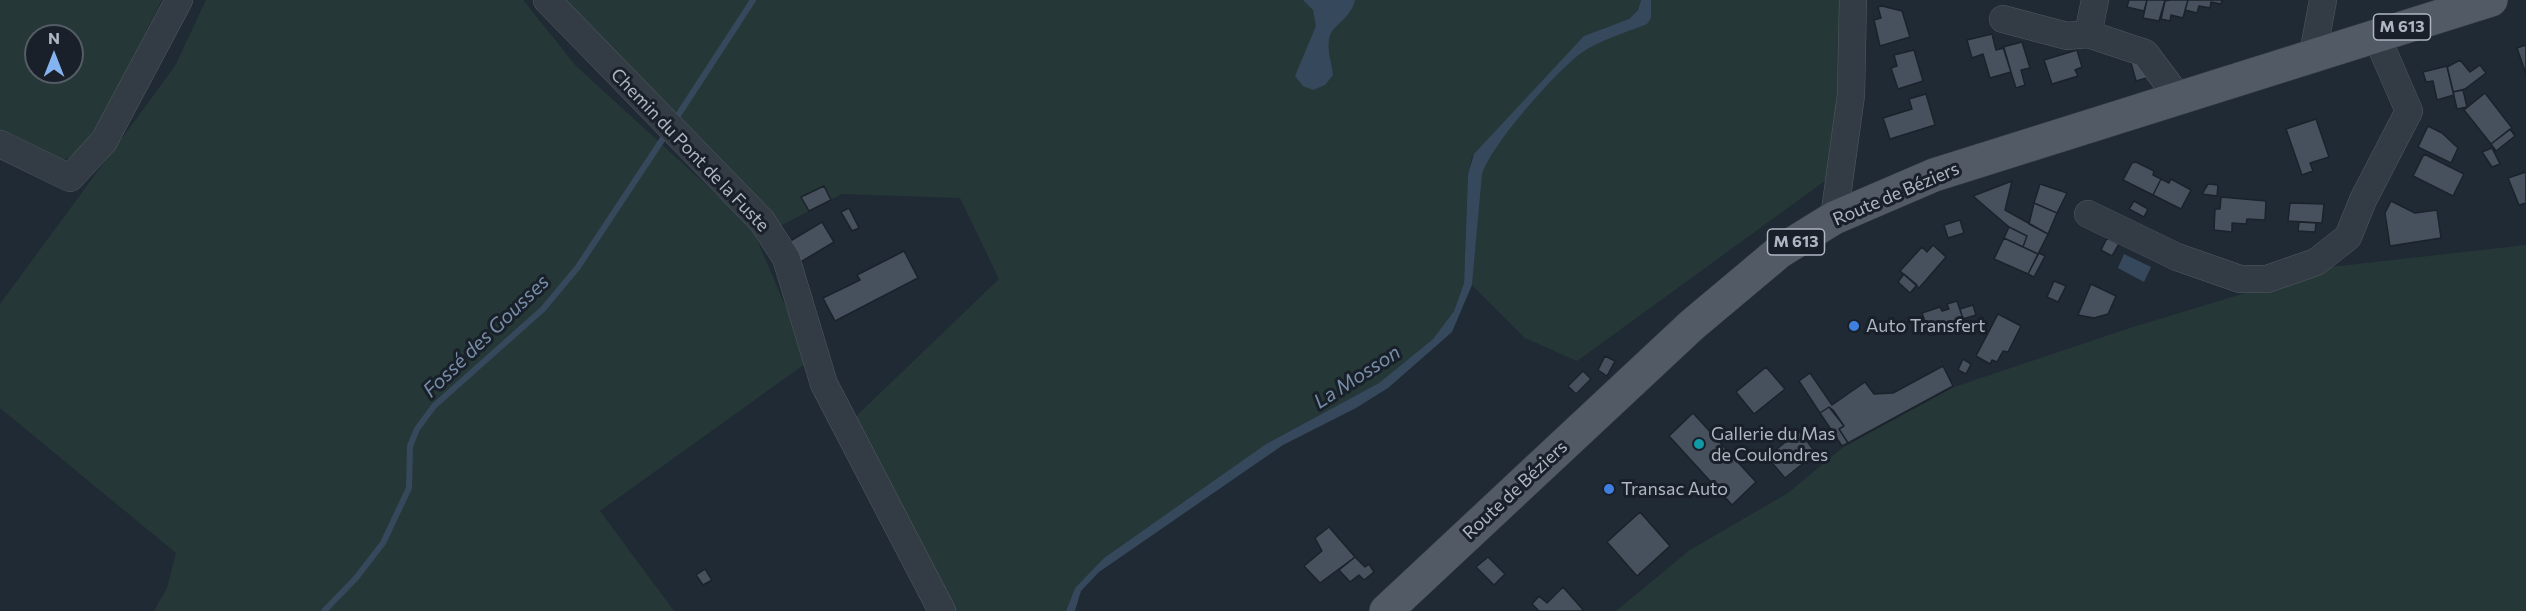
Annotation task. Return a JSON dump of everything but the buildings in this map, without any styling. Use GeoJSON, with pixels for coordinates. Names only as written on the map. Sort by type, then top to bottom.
{"type":"FeatureCollection","features":[{"type":"Feature","properties":{"kind":"main road","name":"Route de Béziers"},"geometry":{"type":"LineString","coordinates":[[1386,611],[1692,325],[1779,252],[1834,218],[1934,175],[2313,54],[2491,0]]}},
{"type":"Feature","properties":{"kind":"street"},"geometry":{"type":"LineString","coordinates":[[0,144],[70,178],[104,141],[179,0]]}},
{"type":"Feature","properties":{"kind":"street","name":"Chemin du Pont de la Fuste"},"geometry":{"type":"LineString","coordinates":[[547,0],[762,221],[786,258],[824,384],[942,611]]}},
{"type":"Feature","properties":{"kind":"street"},"geometry":{"type":"LineString","coordinates":[[1834,218],[1851,95],[1853,0]]}},
{"type":"Feature","properties":{"kind":"street"},"geometry":{"type":"LineString","coordinates":[[2088,34],[2095,0]]}},
{"type":"Feature","properties":{"kind":"street"},"geometry":{"type":"LineString","coordinates":[[2313,54],[2323,0]]}},
{"type":"Feature","properties":{"kind":"street"},"geometry":{"type":"LineString","coordinates":[[2003,19],[2067,36],[2088,34],[2145,53],[2178,97]]}},
{"type":"Feature","properties":{"kind":"street"},"geometry":{"type":"LineString","coordinates":[[2088,214],[2177,257],[2240,279],[2267,279],[2316,262],[2348,237],[2363,200],[2409,111],[2376,35]]}},
{"type":"Feature","properties":{"kind":"green space"},"geometry":{"type":"Polygon","coordinates":[[[0,0],[162,0],[84,152],[64,160],[0,137],[0,0]]]}},
{"type":"Feature","properties":{"kind":"green space"},"geometry":{"type":"Polygon","coordinates":[[[206,0],[523,0],[576,66],[751,226],[809,361],[600,511],[674,611],[154,611],[167,588],[176,553],[0,408],[0,304],[175,66],[206,0]]]}},
{"type":"Feature","properties":{"kind":"green space"},"geometry":{"type":"Polygon","coordinates":[[[562,0],[1641,0],[1632,16],[1604,28],[1472,157],[1468,174],[1464,283],[1454,311],[1433,339],[1379,383],[1266,444],[1104,558],[1075,588],[1066,611],[956,611],[850,422],[999,279],[960,198],[842,194],[778,227],[562,0]]]}},
{"type":"Feature","properties":{"kind":"green space"},"geometry":{"type":"Polygon","coordinates":[[[1651,0],[1844,0],[1833,175],[1577,361],[1525,338],[1472,285],[1482,175],[1509,129],[1555,77],[1588,49],[1651,18],[1651,0]]]}},
{"type":"Feature","properties":{"kind":"green space"},"geometry":{"type":"Polygon","coordinates":[[[2526,245],[2526,611],[1616,611],[1690,550],[1788,493],[1842,448],[1954,387],[2130,328],[2331,267],[2526,245]]]}},
{"type":"Feature","properties":{"kind":"water"},"geometry":{"type":"Polygon","coordinates":[[[1303,0],[1355,0],[1349,13],[1330,35],[1329,49],[1333,75],[1325,85],[1313,90],[1303,86],[1295,76],[1316,26],[1313,10],[1303,0]]]}},
{"type":"Feature","properties":{"kind":"water"},"geometry":{"type":"Polygon","coordinates":[[[1641,0],[1651,0],[1651,18],[1647,24],[1612,37],[1580,54],[1524,111],[1487,162],[1482,175],[1472,285],[1452,332],[1388,388],[1356,408],[1283,445],[1099,572],[1081,591],[1075,611],[1066,611],[1075,588],[1104,558],[1266,444],[1379,383],[1433,339],[1454,311],[1464,283],[1468,174],[1474,154],[1584,36],[1629,19],[1638,10],[1641,0]]]}},
{"type":"Feature","properties":{"kind":"water"},"geometry":{"type":"Polygon","coordinates":[[[2124,254],[2151,267],[2144,282],[2118,268],[2124,254]]]}},
{"type":"Feature","properties":{"kind":"waterway","name":"Fossé des Gousses"},"geometry":{"type":"LineString","coordinates":[[675,120],[753,0]]}},
{"type":"Feature","properties":{"kind":"waterway","name":"Fossé des Gousses"},"geometry":{"type":"LineString","coordinates":[[324,611],[356,578],[383,543],[409,488],[410,446],[417,429],[434,406],[543,309],[578,267],[666,134]]}},
{"type":"Feature","properties":{"kind":"place","name":"Auto Transfert"},"geometry":{"type":"Point","coordinates":[1854,326]}},
{"type":"Feature","properties":{"kind":"place","name":"Gallerie du Mas de Coulondres"},"geometry":{"type":"Point","coordinates":[1699,444]}},
{"type":"Feature","properties":{"kind":"place","name":"Transac Auto"},"geometry":{"type":"Point","coordinates":[1609,489]}},
{"type":"Feature","properties":{"kind":"water label","name":"La Mosson"},"geometry":{"type":"Point","coordinates":[1357,377]}}]}
